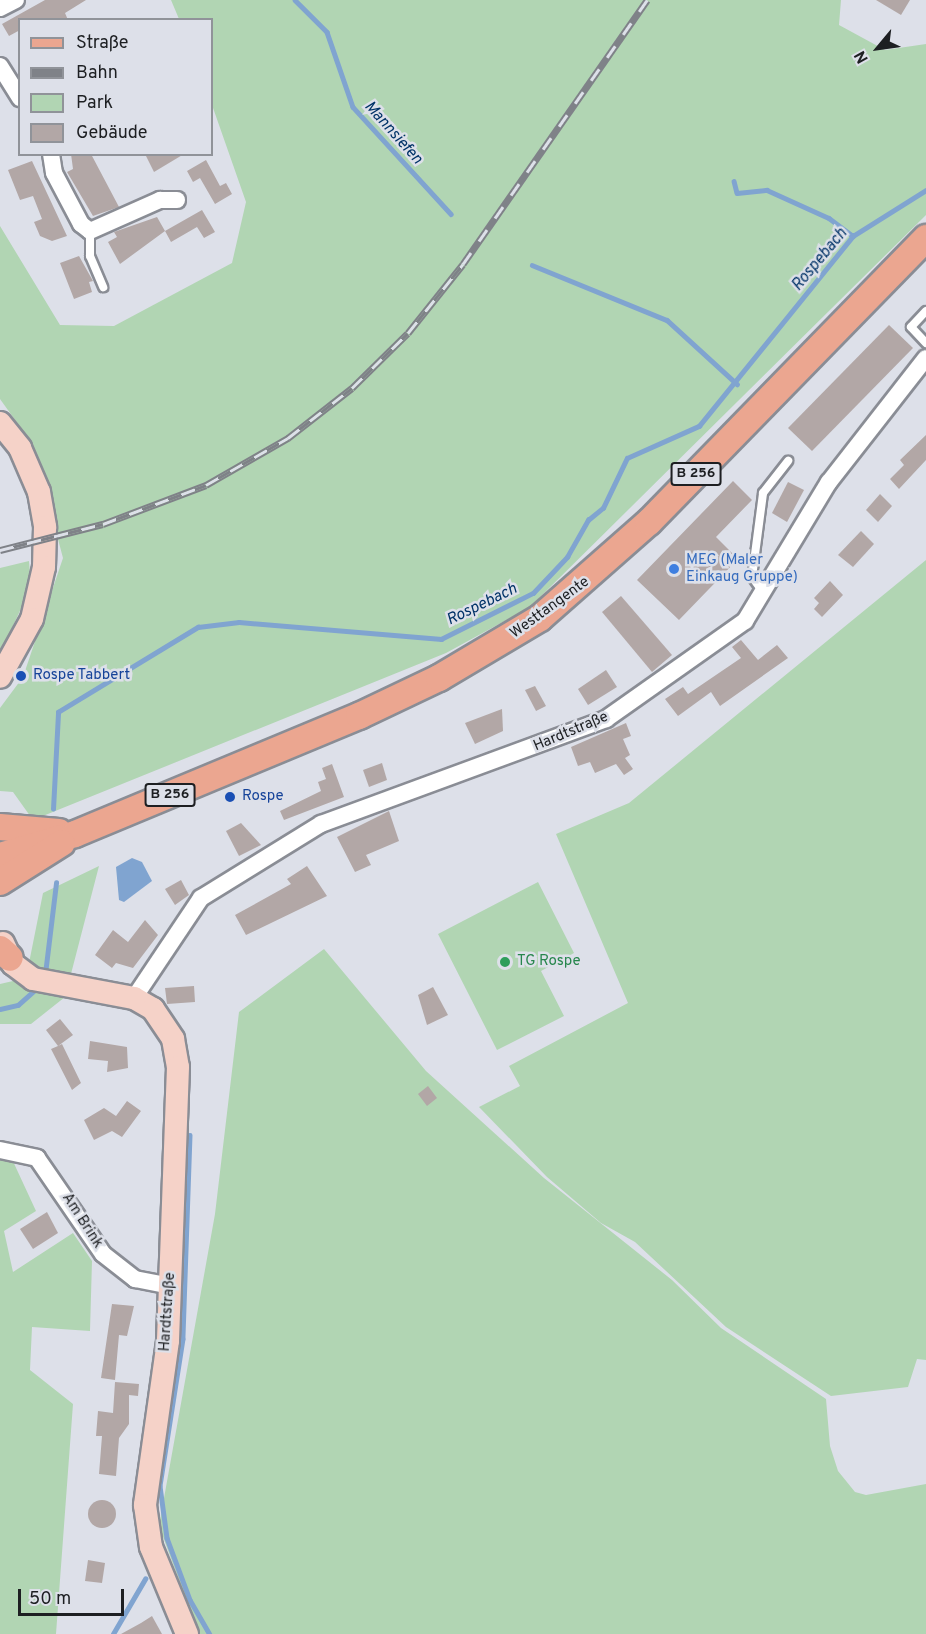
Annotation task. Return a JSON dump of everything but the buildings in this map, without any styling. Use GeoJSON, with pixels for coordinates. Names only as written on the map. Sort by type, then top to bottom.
{"type":"FeatureCollection","features":[{"type":"Feature","properties":{"kind":"main road","name":"Westtangente"},"geometry":{"type":"LineString","coordinates":[[0,856],[75,834],[359,716],[440,678],[540,618],[649,522],[926,238]]}},
{"type":"Feature","properties":{"kind":"main road","name":"B 256"},"geometry":{"type":"LineString","coordinates":[[0,827],[75,834]]}},
{"type":"Feature","properties":{"kind":"main road","name":"Westtangente"},"geometry":{"type":"LineString","coordinates":[[0,882],[75,834]]}},
{"type":"Feature","properties":{"kind":"street"},"geometry":{"type":"LineString","coordinates":[[0,8],[16,0]]}},
{"type":"Feature","properties":{"kind":"street"},"geometry":{"type":"LineString","coordinates":[[0,66],[18,95]]}},
{"type":"Feature","properties":{"kind":"street"},"geometry":{"type":"LineString","coordinates":[[51,156],[54,173],[81,225],[90,231],[160,200],[177,200]]}},
{"type":"Feature","properties":{"kind":"street","name":"Hardtstraße"},"geometry":{"type":"LineString","coordinates":[[134,998],[201,898],[321,825],[374,801],[454,778],[606,719],[746,621],[765,594],[790,541],[829,482],[926,358]]}},
{"type":"Feature","properties":{"kind":"street"},"geometry":{"type":"LineString","coordinates":[[0,423],[20,448],[39,492],[45,527],[44,567],[32,620],[0,678]]}},
{"type":"Feature","properties":{"kind":"street","name":"Hardtstraße"},"geometry":{"type":"LineString","coordinates":[[3,948],[44,981],[134,998],[164,1021],[178,1067],[170,1286],[145,1505],[151,1547],[187,1634]]}},
{"type":"Feature","properties":{"kind":"street","name":"Am Brink"},"geometry":{"type":"LineString","coordinates":[[0,1150],[37,1158],[103,1254],[135,1279],[170,1286]]}},
{"type":"Feature","properties":{"kind":"lane"},"geometry":{"type":"LineString","coordinates":[[90,231],[90,256],[103,287]]}},
{"type":"Feature","properties":{"kind":"lane"},"geometry":{"type":"LineString","coordinates":[[926,311],[912,327],[926,343]]}},
{"type":"Feature","properties":{"kind":"lane"},"geometry":{"type":"LineString","coordinates":[[765,594],[752,577],[763,493],[788,461]]}},
{"type":"Feature","properties":{"kind":"green space"},"geometry":{"type":"Polygon","coordinates":[[[171,0],[841,0],[839,25],[885,50],[926,44],[926,215],[530,607],[446,653],[33,820],[13,792],[0,791],[0,708],[23,677],[63,558],[33,445],[0,399],[0,226],[60,325],[114,326],[232,263],[246,202],[213,108],[213,18],[179,18],[171,0]]]}},
{"type":"Feature","properties":{"kind":"green space"},"geometry":{"type":"Polygon","coordinates":[[[926,560],[926,1360],[917,1359],[908,1387],[831,1396],[726,1327],[635,1242],[601,1223],[547,1177],[479,1107],[520,1086],[509,1066],[628,1003],[556,834],[629,803],[926,560]]]}},
{"type":"Feature","properties":{"kind":"green space"},"geometry":{"type":"Polygon","coordinates":[[[29,561],[31,587],[0,654],[0,568],[29,561]]]}},
{"type":"Feature","properties":{"kind":"green space"},"geometry":{"type":"Polygon","coordinates":[[[99,866],[65,997],[31,1024],[0,1024],[0,984],[26,978],[43,893],[99,866]]]}},
{"type":"Feature","properties":{"kind":"green space","name":"TG Rospe"},"geometry":{"type":"Polygon","coordinates":[[[538,882],[574,953],[541,971],[564,1016],[497,1050],[438,934],[538,882]]]}},
{"type":"Feature","properties":{"kind":"green space"},"geometry":{"type":"Polygon","coordinates":[[[324,949],[426,1071],[544,1178],[672,1280],[721,1328],[826,1399],[830,1446],[838,1471],[855,1492],[866,1495],[926,1484],[926,1634],[199,1634],[159,1526],[215,1214],[239,1012],[324,949]]]}},
{"type":"Feature","properties":{"kind":"green space"},"geometry":{"type":"Polygon","coordinates":[[[0,1156],[11,1157],[36,1211],[4,1231],[13,1272],[73,1233],[92,1261],[90,1331],[32,1327],[30,1370],[73,1404],[56,1634],[0,1634],[0,1156]]]}},
{"type":"Feature","properties":{"kind":"water"},"geometry":{"type":"Polygon","coordinates":[[[132,858],[142,862],[152,881],[124,902],[119,900],[116,867],[132,858]]]}},
{"type":"Feature","properties":{"kind":"waterway","name":"Mannsiefen"},"geometry":{"type":"LineString","coordinates":[[295,0],[327,32],[353,107],[451,214]]}},
{"type":"Feature","properties":{"kind":"waterway"},"geometry":{"type":"LineString","coordinates":[[734,181],[737,193],[767,190],[829,218],[853,236]]}},
{"type":"Feature","properties":{"kind":"waterway","name":"Rospebach"},"geometry":{"type":"LineString","coordinates":[[53,809],[58,712],[198,627],[239,622],[441,639],[533,593],[567,557],[588,520],[603,508],[627,458],[699,426],[853,236],[926,190]]}},
{"type":"Feature","properties":{"kind":"waterway","name":"Mannsiefen"},"geometry":{"type":"LineString","coordinates":[[532,265],[667,320],[737,384]]}},
{"type":"Feature","properties":{"kind":"waterway","name":"Rospebach"},"geometry":{"type":"LineString","coordinates":[[45,974],[56,883]]}},
{"type":"Feature","properties":{"kind":"waterway","name":"Rospebach"},"geometry":{"type":"LineString","coordinates":[[0,1009],[18,1005],[38,987]]}},
{"type":"Feature","properties":{"kind":"waterway"},"geometry":{"type":"LineString","coordinates":[[190,1135],[183,1339],[160,1486],[167,1538],[190,1600],[210,1634]]}},
{"type":"Feature","properties":{"kind":"waterway"},"geometry":{"type":"LineString","coordinates":[[113,1634],[145,1579]]}},
{"type":"Feature","properties":{"kind":"railway"},"geometry":{"type":"LineString","coordinates":[[0,550],[103,524],[206,485],[288,438],[352,388],[408,333],[463,264],[647,0]]}},
{"type":"Feature","properties":{"kind":"place","name":"MEG (Maler Einkaug Gruppe)"},"geometry":{"type":"Point","coordinates":[674,569]}},
{"type":"Feature","properties":{"kind":"place","name":"Rospe Tabbert"},"geometry":{"type":"Point","coordinates":[21,676]}},
{"type":"Feature","properties":{"kind":"place","name":"Rospe"},"geometry":{"type":"Point","coordinates":[230,797]}},
{"type":"Feature","properties":{"kind":"place","name":"TG Rospe"},"geometry":{"type":"Point","coordinates":[505,962]}}]}
